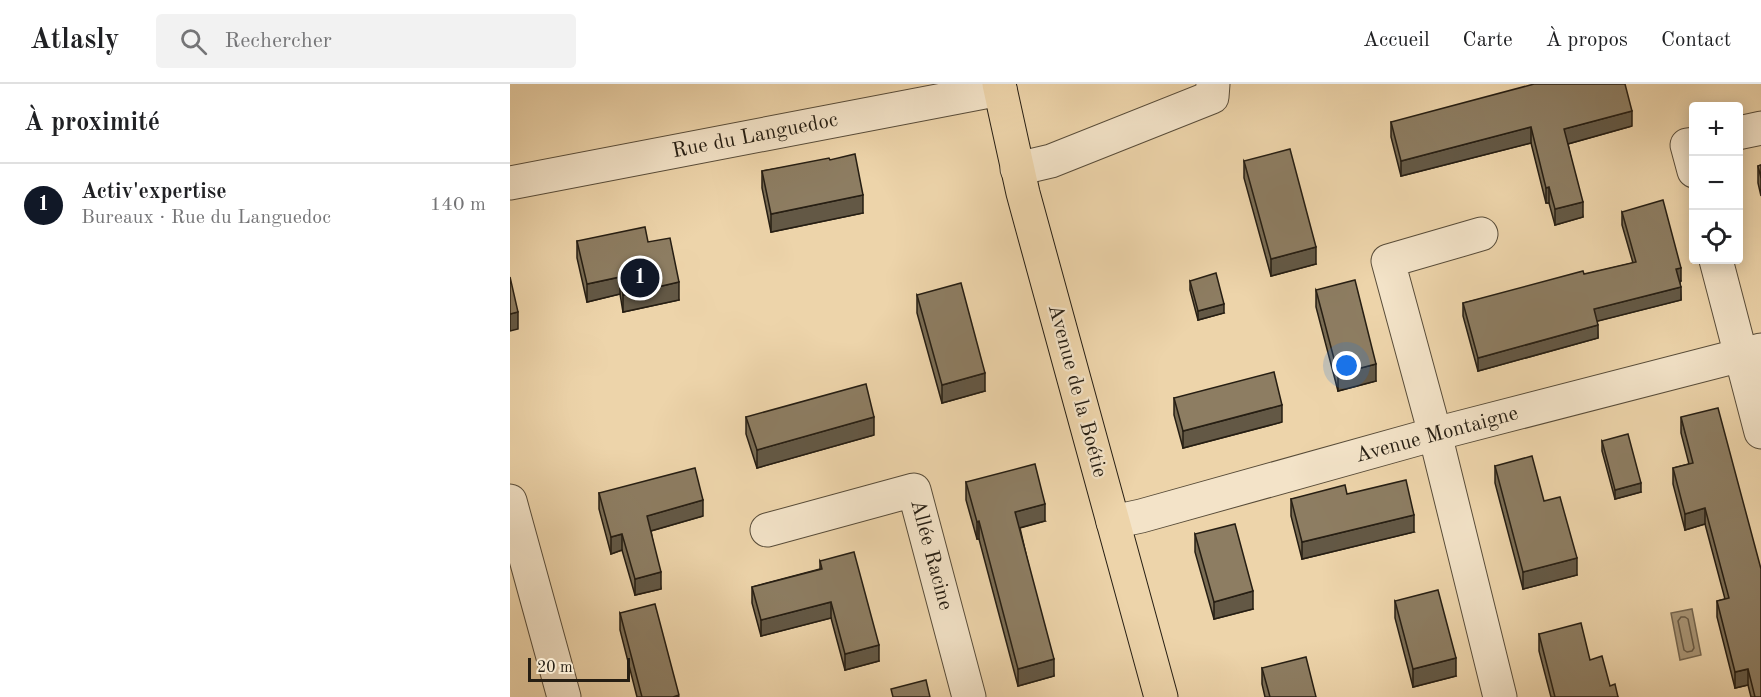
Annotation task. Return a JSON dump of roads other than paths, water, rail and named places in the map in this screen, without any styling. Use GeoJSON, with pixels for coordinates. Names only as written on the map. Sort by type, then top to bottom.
{"type":"FeatureCollection","features":[{"type":"Feature","properties":{"kind":"main road","name":"Avenue de la Boétie"},"geometry":{"type":"LineString","coordinates":[[999,87],[1017,169],[1161,697]]}},
{"type":"Feature","properties":{"kind":"street"},"geometry":{"type":"LineString","coordinates":[[1017,169],[1051,161],[1212,97],[1213,84]]}},
{"type":"Feature","properties":{"kind":"street","name":"Rue du Languedoc"},"geometry":{"type":"LineString","coordinates":[[510,183],[999,87]]}},
{"type":"Feature","properties":{"kind":"street"},"geometry":{"type":"LineString","coordinates":[[1743,132],[1761,128]]}},
{"type":"Feature","properties":{"kind":"street"},"geometry":{"type":"LineString","coordinates":[[1481,234],[1388,261],[1435,434],[1500,697]]}},
{"type":"Feature","properties":{"kind":"street"},"geometry":{"type":"LineString","coordinates":[[1718,264],[1751,352],[1761,432]]}},
{"type":"Feature","properties":{"kind":"street","name":"Avenue Montaigne"},"geometry":{"type":"LineString","coordinates":[[1113,522],[1435,434],[1751,352]]}},
{"type":"Feature","properties":{"kind":"street","name":"Allée Racine"},"geometry":{"type":"LineString","coordinates":[[767,530],[914,490],[969,697]]}},
{"type":"Feature","properties":{"kind":"street"},"geometry":{"type":"LineString","coordinates":[[510,501],[564,697]]}},
{"type":"Feature","properties":{"kind":"water"},"geometry":{"type":"Polygon","coordinates":[[[1692,609],[1701,655],[1680,660],[1671,613],[1692,609]]]}},
{"type":"Feature","properties":{"kind":"place","name":"Activ'expertise"},"geometry":{"type":"Point","coordinates":[640,278]}}]}
